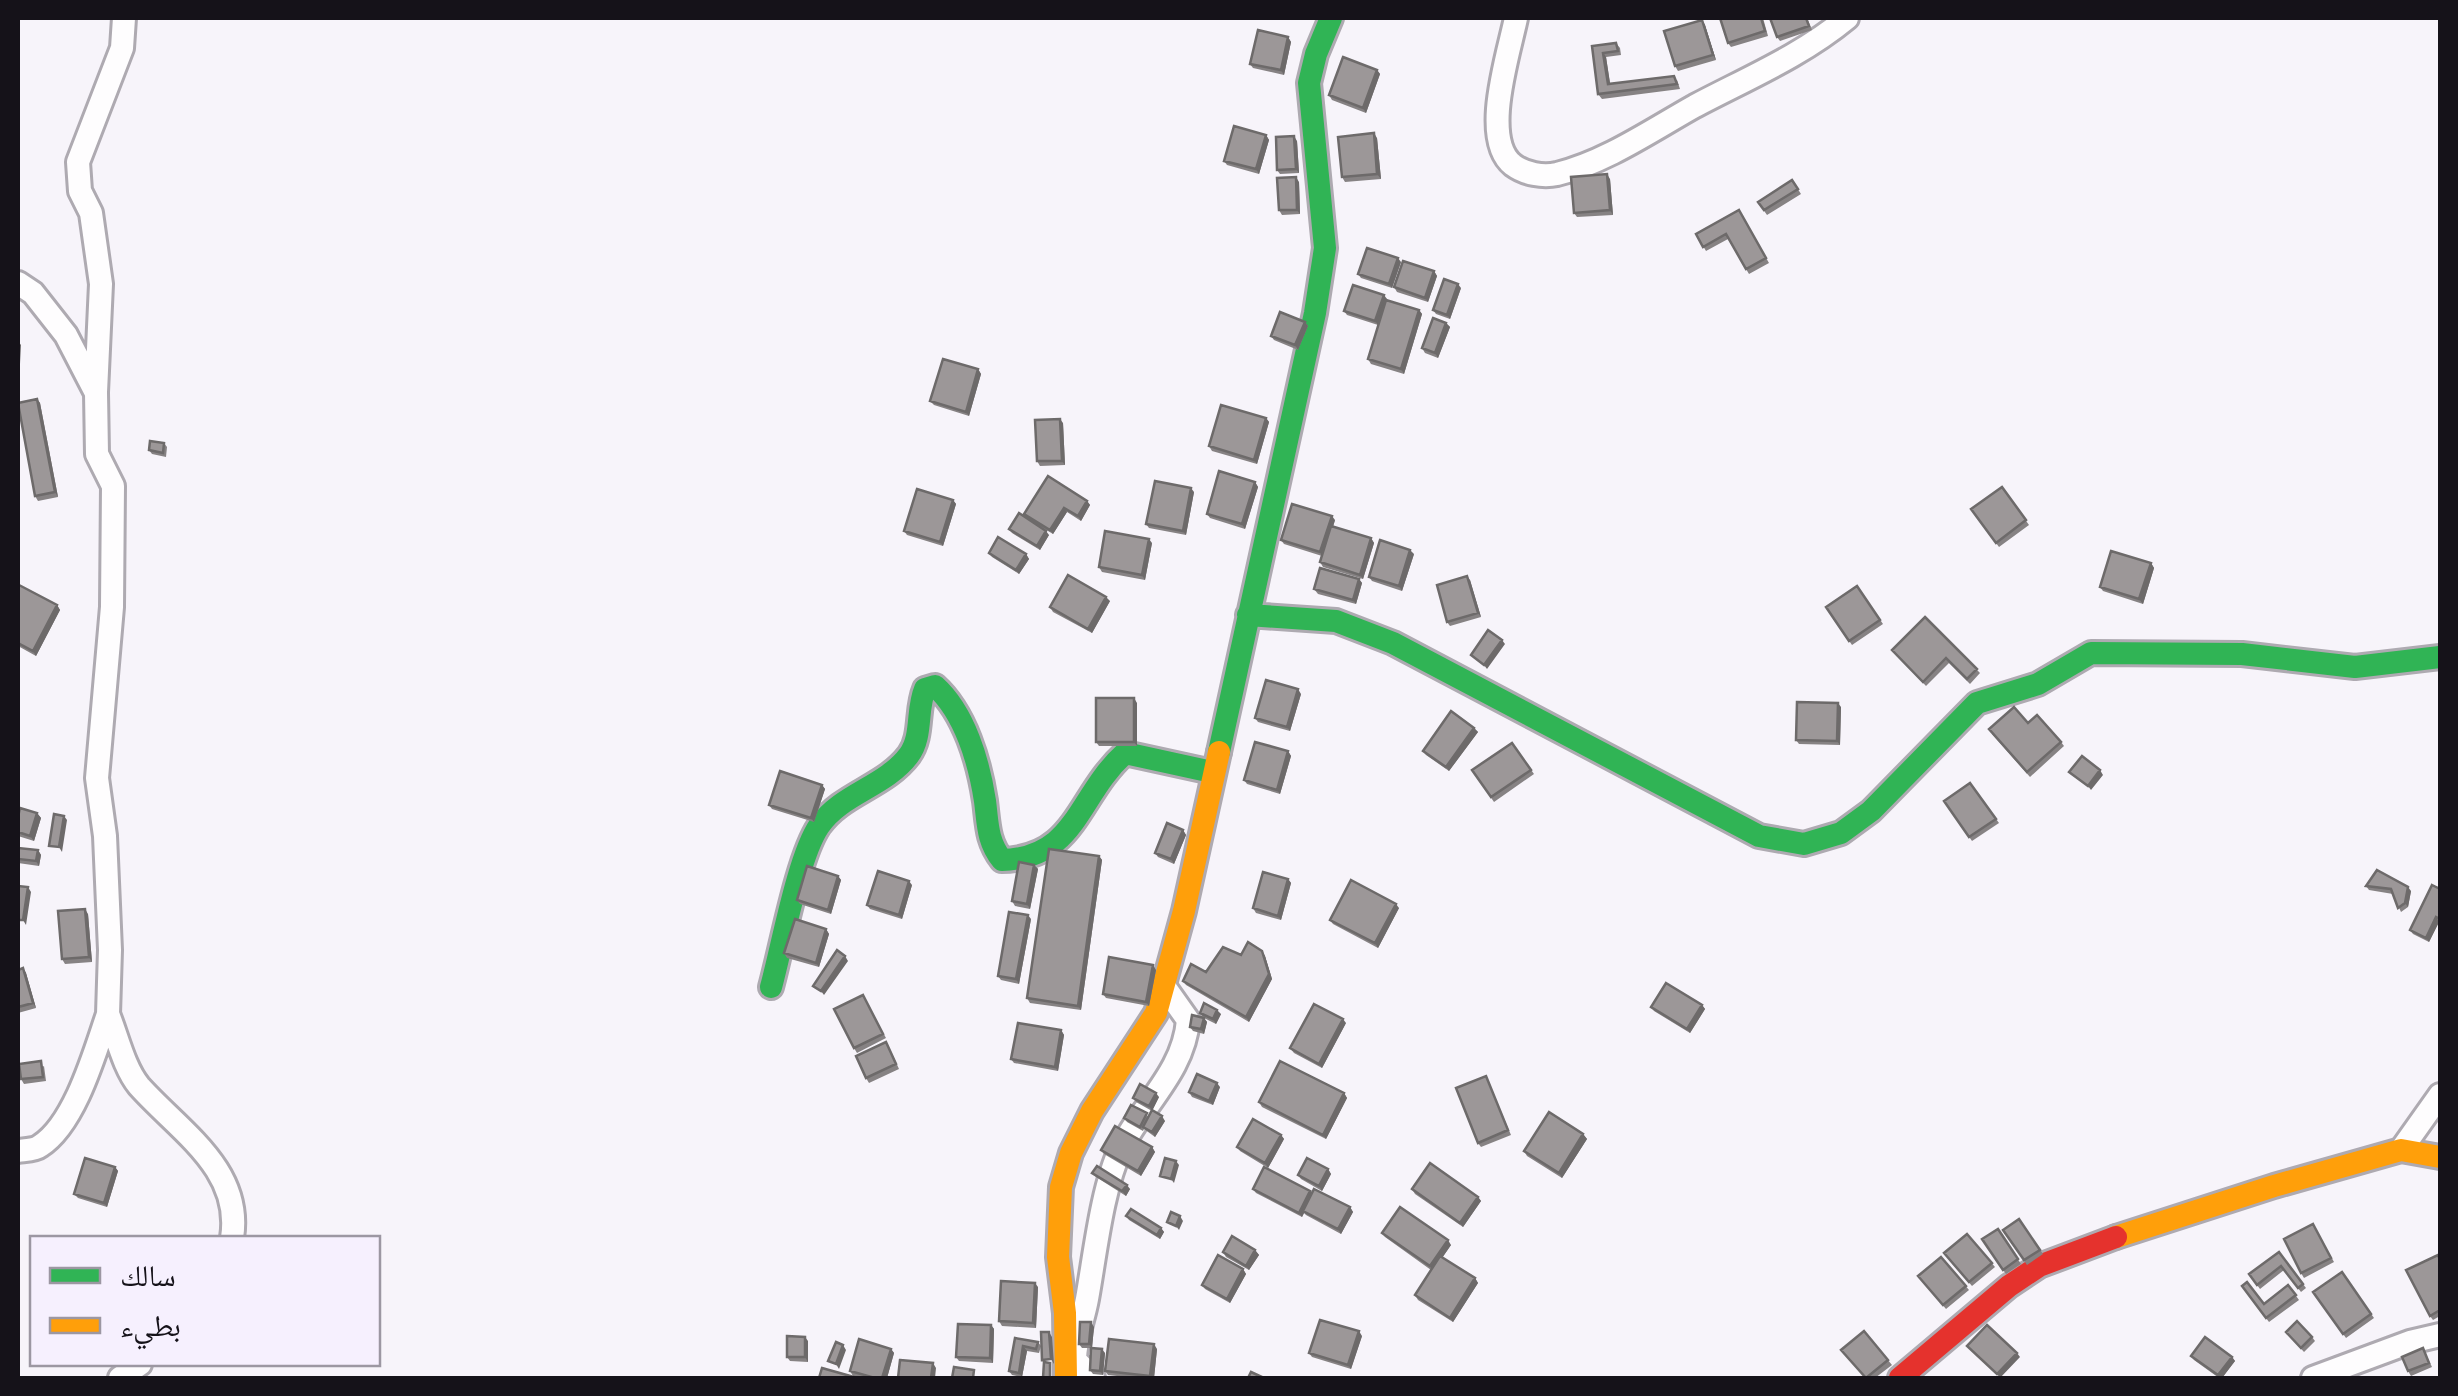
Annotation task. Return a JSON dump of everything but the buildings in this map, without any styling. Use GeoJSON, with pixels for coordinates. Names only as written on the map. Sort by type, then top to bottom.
{"type":"FeatureCollection","features":[{"type":"Feature","properties":{"kind":"street"},"geometry":{"type":"LineString","coordinates":[[18,1152],[39,1148],[59,1126],[86,1073],[108,1014],[110,950],[105,836],[97,778],[112,607],[113,486],[96,454],[101,284],[91,213],[80,191],[78,162],[122,48],[124,18]]}},
{"type":"Feature","properties":{"kind":"street"},"geometry":{"type":"LineString","coordinates":[[1066,1378],[1058,1257],[1061,1187],[1071,1153],[1092,1110],[1156,1013],[1184,911],[1325,248],[1310,83],[1316,54],[1331,18]]}},
{"type":"Feature","properties":{"kind":"street"},"geometry":{"type":"LineString","coordinates":[[1516,18],[1496,121],[1501,146],[1511,164],[1533,174],[1554,175],[1580,166],[1770,69],[1821,40],[1847,18]]}},
{"type":"Feature","properties":{"kind":"street"},"geometry":{"type":"LineString","coordinates":[[18,283],[33,293],[66,336],[96,394]]}},
{"type":"Feature","properties":{"kind":"street"},"geometry":{"type":"LineString","coordinates":[[1248,615],[1336,621],[1393,643],[1759,836],[1804,844],[1841,833],[1871,811],[1977,703],[2038,684],[2091,654],[2242,654],[2355,667],[2440,657]]}},
{"type":"Feature","properties":{"kind":"street"},"geometry":{"type":"LineString","coordinates":[[771,987],[818,824],[832,809],[901,765],[912,753],[924,690],[935,686],[942,690],[959,720],[985,802],[988,844],[1002,860],[1019,862],[1040,856],[1082,812],[1104,772],[1126,753],[1212,772]]}},
{"type":"Feature","properties":{"kind":"street"},"geometry":{"type":"LineString","coordinates":[[1092,1378],[1075,1360],[1075,1340],[1112,1174],[1120,1150],[1182,1053],[1187,1035],[1188,1020],[1164,986]]}},
{"type":"Feature","properties":{"kind":"street"},"geometry":{"type":"LineString","coordinates":[[108,1014],[136,1082],[193,1136],[224,1178],[234,1223],[232,1236]]}},
{"type":"Feature","properties":{"kind":"street"},"geometry":{"type":"LineString","coordinates":[[2401,1150],[2440,1095]]}},
{"type":"Feature","properties":{"kind":"street"},"geometry":{"type":"LineString","coordinates":[[1900,1378],[2038,1266],[2126,1232],[2401,1150],[2440,1156]]}},
{"type":"Feature","properties":{"kind":"street"},"geometry":{"type":"LineString","coordinates":[[2313,1378],[2410,1342],[2440,1336]]}},
{"type":"Feature","properties":{"kind":"traffic: fast"},"geometry":{"type":"LineString","coordinates":[[1219,752],[1315,313],[1325,248],[1309,83],[1331,18]]}},
{"type":"Feature","properties":{"kind":"traffic: fast"},"geometry":{"type":"LineString","coordinates":[[1248,615],[1336,621],[1393,643],[1759,836],[1804,844],[1841,833],[1871,811],[1977,703],[2038,684],[2091,653],[2242,654],[2355,667],[2440,657]]}},
{"type":"Feature","properties":{"kind":"traffic: fast"},"geometry":{"type":"LineString","coordinates":[[771,987],[797,880],[811,840],[839,805],[888,775],[909,755],[916,740],[925,689],[935,686],[946,697],[969,739],[979,770],[991,839],[1002,860],[1027,857],[1061,837],[1125,753],[1212,772]]}},
{"type":"Feature","properties":{"kind":"traffic: slow"},"geometry":{"type":"LineString","coordinates":[[1066,1378],[1065,1313],[1058,1257],[1061,1187],[1071,1153],[1092,1111],[1156,1013],[1184,911],[1219,752]]}},
{"type":"Feature","properties":{"kind":"traffic: slow"},"geometry":{"type":"LineString","coordinates":[[2116,1237],[2401,1150],[2440,1157]]}},
{"type":"Feature","properties":{"kind":"traffic: jam"},"geometry":{"type":"LineString","coordinates":[[1900,1378],[2009,1286],[2039,1266],[2116,1237]]}}]}
